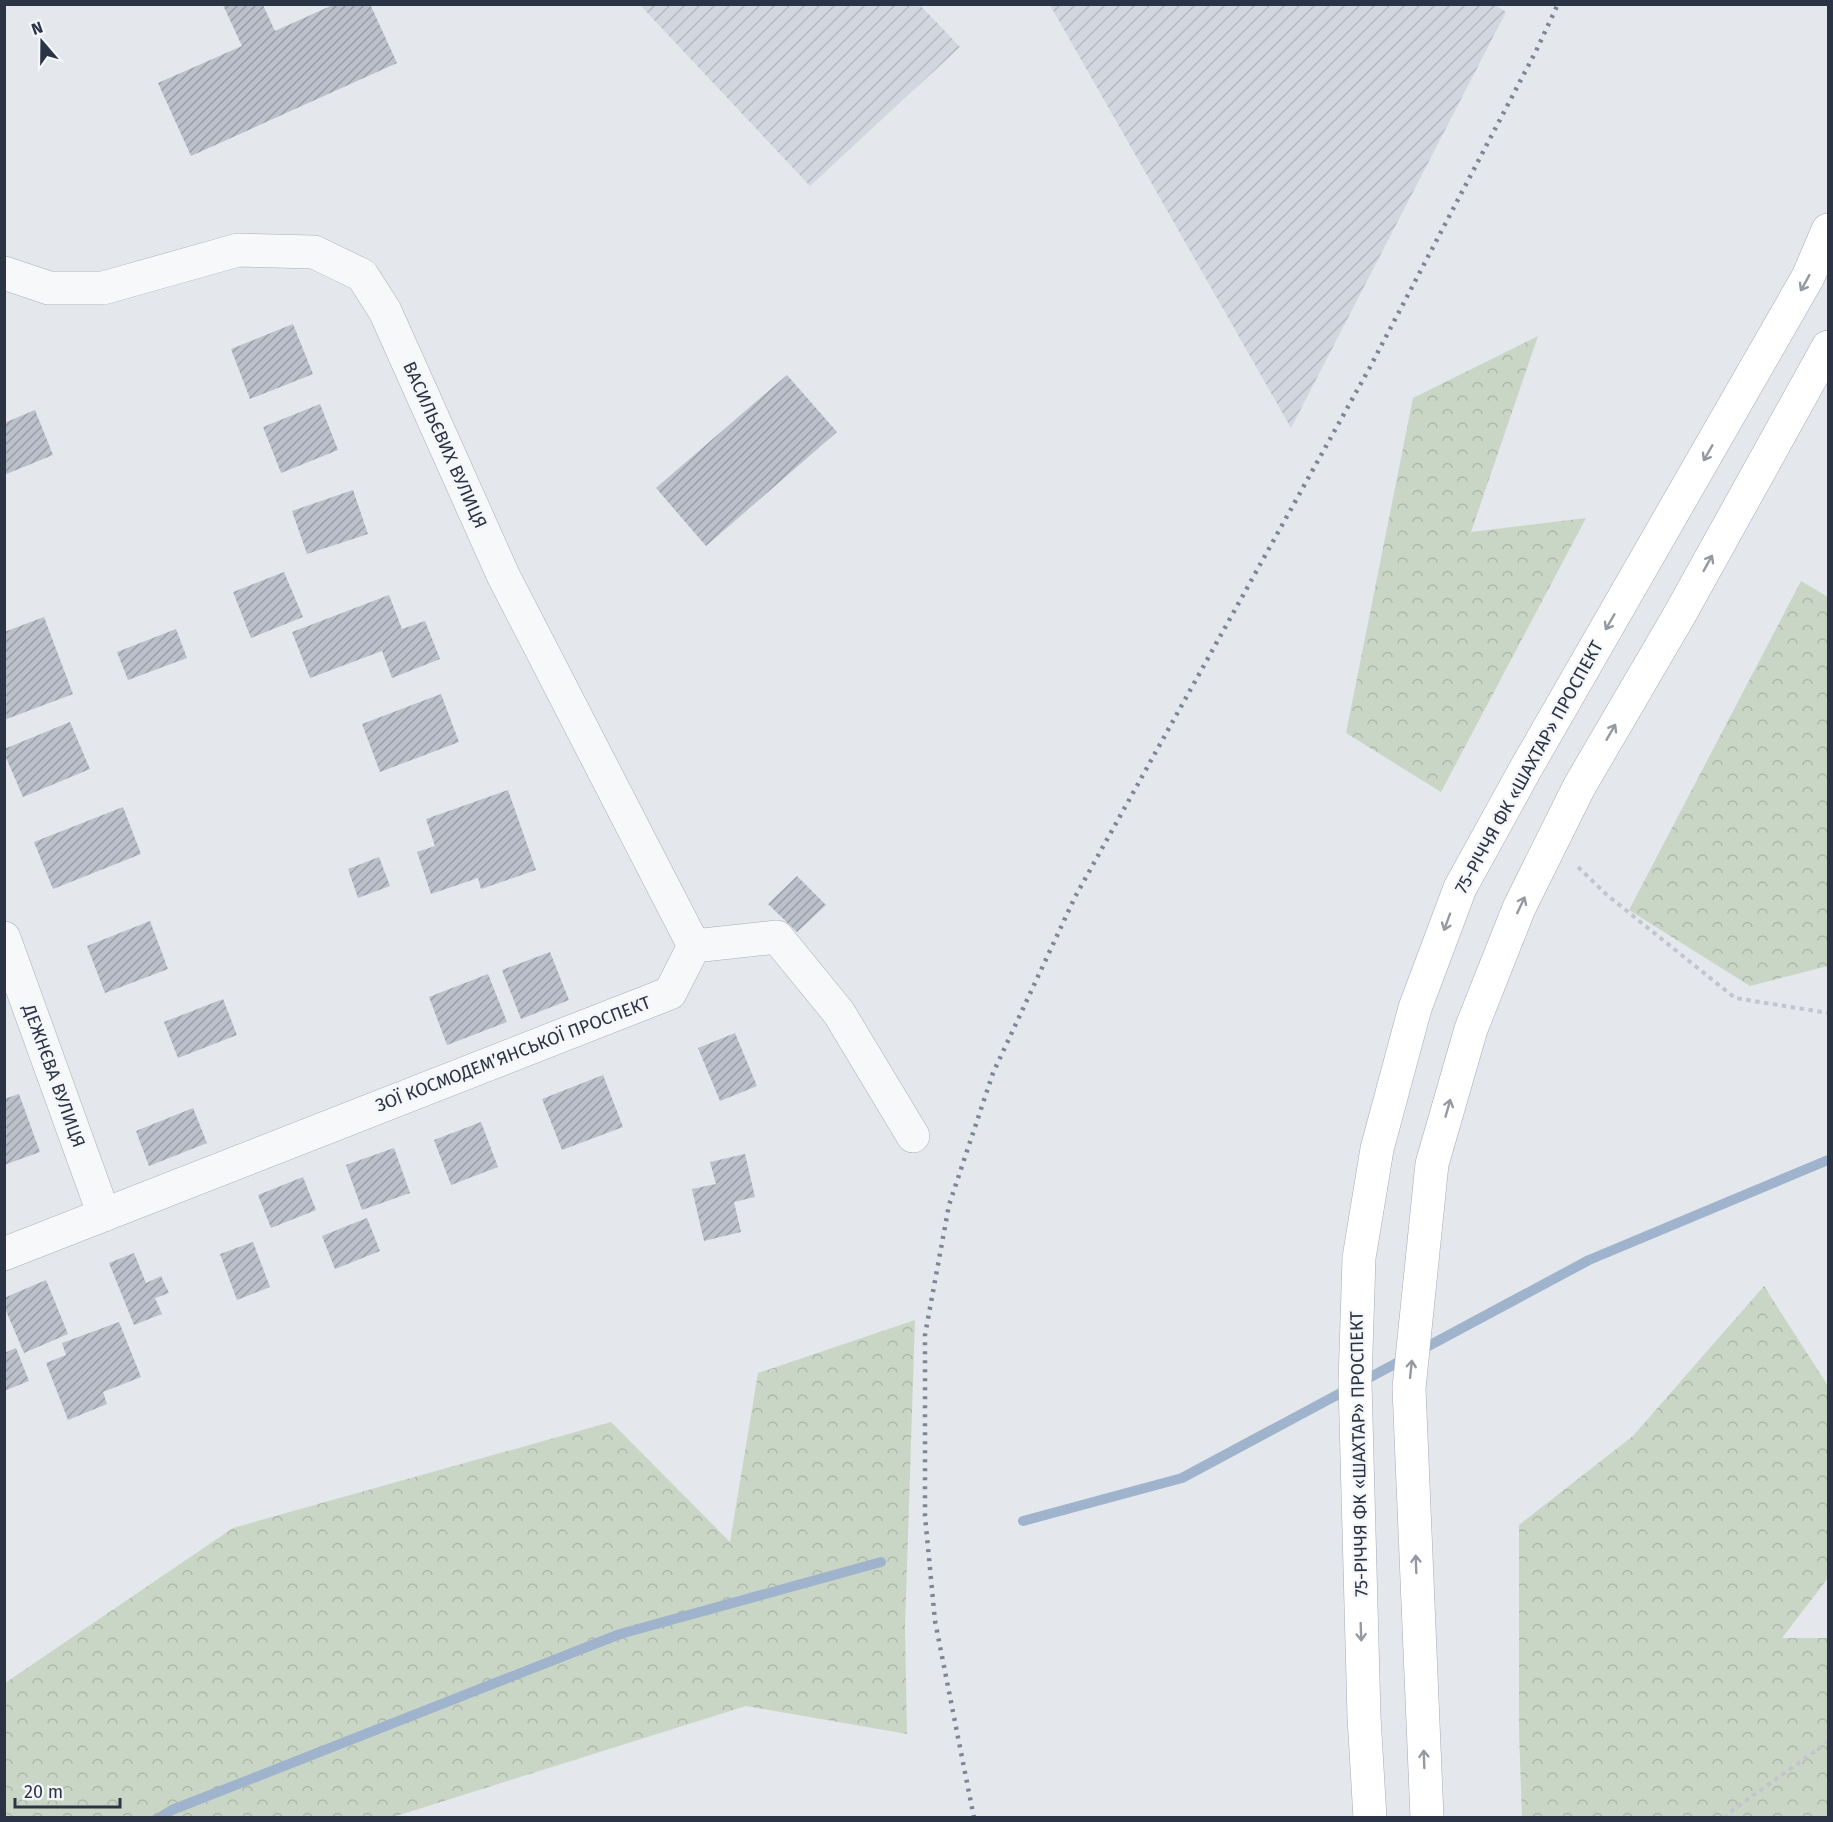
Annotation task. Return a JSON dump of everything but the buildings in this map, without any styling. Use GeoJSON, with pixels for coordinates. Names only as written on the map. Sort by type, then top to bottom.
{"type":"FeatureCollection","features":[{"type":"Feature","properties":{"kind":"main road","name":"75-РІЧЧЯ ФК «ШАХТАР» ПРОСПЕКТ"},"geometry":{"type":"LineString","coordinates":[[1370,1818],[1364,1717],[1355,1382],[1359,1258],[1377,1149],[1415,1008],[1460,888],[1525,770],[1808,277],[1828,230]]}},
{"type":"Feature","properties":{"kind":"main road"},"geometry":{"type":"LineString","coordinates":[[1427,1818],[1409,1388],[1432,1164],[1471,1029],[1519,908],[1579,787],[1680,614],[1828,347]]}},
{"type":"Feature","properties":{"kind":"street","name":"ВАСИЛЬЄВИХ ВУЛИЦЯ"},"geometry":{"type":"LineString","coordinates":[[4,273],[49,288],[103,288],[238,250],[314,252],[362,275],[385,311],[503,575],[694,946]]}},
{"type":"Feature","properties":{"kind":"street"},"geometry":{"type":"LineString","coordinates":[[694,946],[777,937],[839,1013],[913,1136]]}},
{"type":"Feature","properties":{"kind":"street","name":"ДЕЖНЄВА ВУЛИЦЯ"},"geometry":{"type":"LineString","coordinates":[[4,938],[104,1215]]}},
{"type":"Feature","properties":{"kind":"street","name":"ЗОЇ КОСМОДЕМ’ЯНСЬКОЇ ПРОСПЕКТ"},"geometry":{"type":"LineString","coordinates":[[4,1254],[670,993],[694,946]]}},
{"type":"Feature","properties":{"kind":"path"},"geometry":{"type":"LineString","coordinates":[[1571,862],[1606,895],[1735,998],[1828,1013]]}},
{"type":"Feature","properties":{"kind":"path"},"geometry":{"type":"LineString","coordinates":[[1724,1818],[1828,1742]]}},
{"type":"Feature","properties":{"kind":"shaded area"},"geometry":{"type":"Polygon","coordinates":[[[640,5],[920,5],[960,47],[810,186],[640,5]]]}},
{"type":"Feature","properties":{"kind":"shaded area"},"geometry":{"type":"Polygon","coordinates":[[[1050,5],[1495,5],[1506,12],[1291,428],[1050,5]]]}},
{"type":"Feature","properties":{"kind":"green space"},"geometry":{"type":"Polygon","coordinates":[[[1538,336],[1471,532],[1586,518],[1441,792],[1346,733],[1413,398],[1538,336]]]}},
{"type":"Feature","properties":{"kind":"green space"},"geometry":{"type":"Polygon","coordinates":[[[1801,581],[1828,597],[1828,966],[1750,986],[1629,910],[1801,581]]]}},
{"type":"Feature","properties":{"kind":"green space"},"geometry":{"type":"Polygon","coordinates":[[[1764,1286],[1828,1386],[1828,1578],[1782,1638],[1828,1638],[1828,1817],[1522,1817],[1519,1732],[1519,1525],[1633,1436],[1764,1286]]]}},
{"type":"Feature","properties":{"kind":"green space"},"geometry":{"type":"Polygon","coordinates":[[[915,1320],[905,1628],[907,1734],[746,1706],[393,1817],[5,1817],[5,1683],[233,1528],[611,1422],[730,1542],[758,1373],[915,1320]]]}},
{"type":"Feature","properties":{"kind":"waterway"},"geometry":{"type":"LineString","coordinates":[[1023,1521],[1182,1478],[1589,1260],[1828,1160]]}},
{"type":"Feature","properties":{"kind":"waterway"},"geometry":{"type":"LineString","coordinates":[[159,1818],[172,1810],[620,1634],[881,1562]]}},
{"type":"Feature","properties":{"kind":"railway"},"geometry":{"type":"LineString","coordinates":[[974,1818],[935,1621],[925,1516],[925,1335],[949,1205],[993,1073],[1075,897],[1369,369],[1536,51],[1558,4]]}}]}
